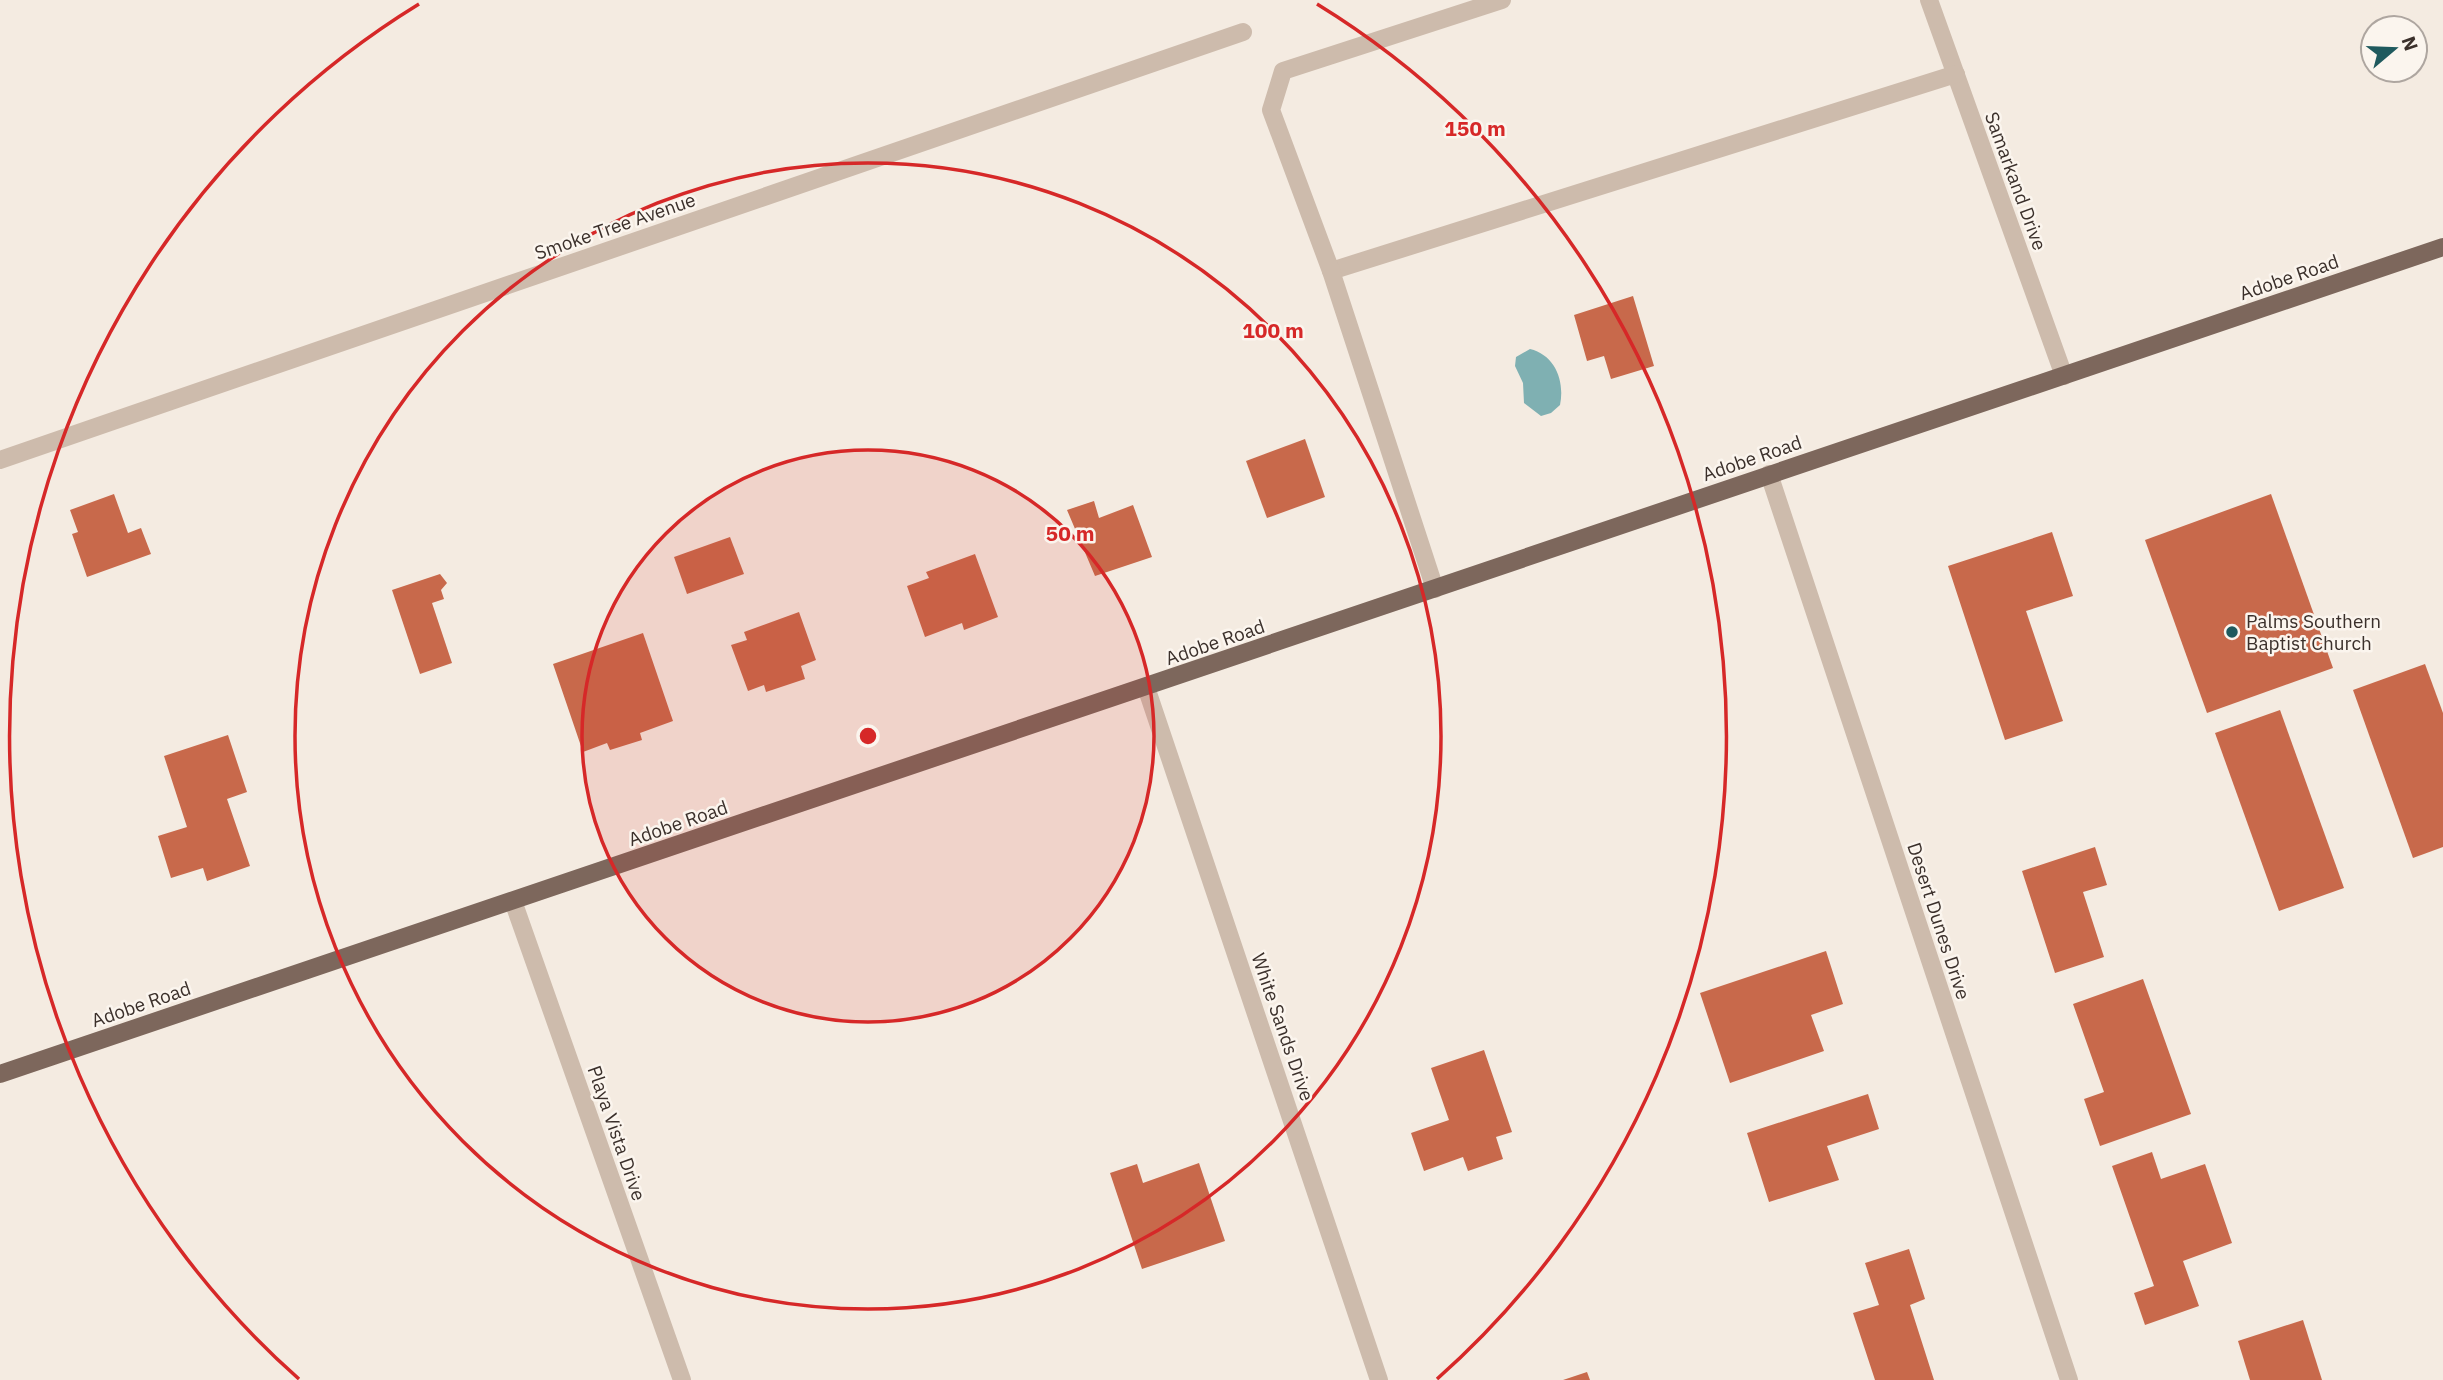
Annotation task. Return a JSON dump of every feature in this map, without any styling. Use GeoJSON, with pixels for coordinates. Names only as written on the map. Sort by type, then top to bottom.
{"type":"FeatureCollection","features":[{"type":"Feature","properties":{"kind":"main road","name":"Adobe Road"},"geometry":{"type":"LineString","coordinates":[[0,1073],[2443,247]]}},
{"type":"Feature","properties":{"kind":"street"},"geometry":{"type":"LineString","coordinates":[[1435,589],[1331,271],[1271,110],[1283,71],[1502,0]]}},
{"type":"Feature","properties":{"kind":"street","name":"Samarkand Drive"},"geometry":{"type":"LineString","coordinates":[[1929,0],[2064,376]]}},
{"type":"Feature","properties":{"kind":"street","name":"Smoke Tree Avenue"},"geometry":{"type":"LineString","coordinates":[[0,460],[1243,32]]}},
{"type":"Feature","properties":{"kind":"street"},"geometry":{"type":"LineString","coordinates":[[1331,271],[1956,74]]}},
{"type":"Feature","properties":{"kind":"street","name":"Desert Dunes Drive"},"geometry":{"type":"LineString","coordinates":[[1769,474],[2069,1380]]}},
{"type":"Feature","properties":{"kind":"street","name":"White Sands Drive"},"geometry":{"type":"LineString","coordinates":[[1146,687],[1379,1380]]}},
{"type":"Feature","properties":{"kind":"street","name":"Playa Vista Drive"},"geometry":{"type":"LineString","coordinates":[[513,901],[682,1380]]}},
{"type":"Feature","properties":{"kind":"water"},"geometry":{"type":"Polygon","coordinates":[[[1530,349],[1539,352],[1552,363],[1561,387],[1560,405],[1551,413],[1541,416],[1524,403],[1523,383],[1515,366],[1516,357],[1530,349]]]}},
{"type":"Feature","properties":{"kind":"building"},"geometry":{"type":"Polygon","coordinates":[[[1633,296],[1654,366],[1611,379],[1604,356],[1587,361],[1574,315],[1633,296]]]}},
{"type":"Feature","properties":{"kind":"building"},"geometry":{"type":"Polygon","coordinates":[[[1305,439],[1325,497],[1267,518],[1246,461],[1305,439]]]}},
{"type":"Feature","properties":{"kind":"building"},"geometry":{"type":"Polygon","coordinates":[[[114,494],[128,533],[141,528],[151,554],[87,577],[72,534],[78,532],[70,510],[114,494]]]}},
{"type":"Feature","properties":{"kind":"building"},"geometry":{"type":"Polygon","coordinates":[[[2271,494],[2333,668],[2207,713],[2145,540],[2271,494]]]}},
{"type":"Feature","properties":{"kind":"building"},"geometry":{"type":"Polygon","coordinates":[[[1094,501],[1099,518],[1133,505],[1152,557],[1095,576],[1067,510],[1094,501]]]}},
{"type":"Feature","properties":{"kind":"building"},"geometry":{"type":"Polygon","coordinates":[[[2052,532],[2073,596],[2026,611],[2063,721],[2005,740],[1948,566],[2052,532]]]}},
{"type":"Feature","properties":{"kind":"building"},"geometry":{"type":"Polygon","coordinates":[[[730,537],[744,574],[687,594],[674,557],[730,537]]]}},
{"type":"Feature","properties":{"kind":"building"},"geometry":{"type":"Polygon","coordinates":[[[975,554],[998,617],[964,630],[962,623],[925,637],[907,586],[929,578],[926,572],[975,554]]]}},
{"type":"Feature","properties":{"kind":"building"},"geometry":{"type":"Polygon","coordinates":[[[440,574],[447,583],[441,590],[444,599],[432,603],[452,663],[420,674],[392,590],[440,574]]]}},
{"type":"Feature","properties":{"kind":"building"},"geometry":{"type":"Polygon","coordinates":[[[799,612],[816,660],[801,666],[805,679],[766,692],[764,685],[748,691],[731,645],[747,640],[744,632],[799,612]]]}},
{"type":"Feature","properties":{"kind":"building"},"geometry":{"type":"Polygon","coordinates":[[[643,633],[673,721],[640,733],[642,740],[610,750],[607,743],[583,752],[553,664],[643,633]]]}},
{"type":"Feature","properties":{"kind":"building"},"geometry":{"type":"Polygon","coordinates":[[[2425,664],[2443,713],[2443,847],[2413,858],[2353,690],[2425,664]]]}},
{"type":"Feature","properties":{"kind":"building"},"geometry":{"type":"Polygon","coordinates":[[[2280,710],[2344,888],[2279,911],[2215,733],[2280,710]]]}},
{"type":"Feature","properties":{"kind":"building"},"geometry":{"type":"Polygon","coordinates":[[[228,735],[247,792],[227,799],[250,866],[207,881],[203,868],[171,878],[158,836],[187,827],[164,756],[228,735]]]}},
{"type":"Feature","properties":{"kind":"building"},"geometry":{"type":"Polygon","coordinates":[[[2095,847],[2107,885],[2083,892],[2104,957],[2055,973],[2022,871],[2095,847]]]}},
{"type":"Feature","properties":{"kind":"building"},"geometry":{"type":"Polygon","coordinates":[[[1826,951],[1843,1004],[1811,1015],[1824,1051],[1730,1083],[1700,993],[1826,951]]]}},
{"type":"Feature","properties":{"kind":"building"},"geometry":{"type":"Polygon","coordinates":[[[2143,979],[2191,1114],[2100,1146],[2084,1099],[2104,1092],[2073,1004],[2143,979]]]}},
{"type":"Feature","properties":{"kind":"building"},"geometry":{"type":"Polygon","coordinates":[[[1484,1050],[1512,1132],[1496,1137],[1503,1159],[1468,1171],[1463,1157],[1424,1171],[1411,1133],[1449,1120],[1431,1068],[1484,1050]]]}},
{"type":"Feature","properties":{"kind":"building"},"geometry":{"type":"Polygon","coordinates":[[[1868,1094],[1879,1129],[1827,1146],[1839,1180],[1769,1202],[1747,1133],[1868,1094]]]}},
{"type":"Feature","properties":{"kind":"building"},"geometry":{"type":"Polygon","coordinates":[[[2152,1152],[2161,1179],[2205,1164],[2232,1243],[2183,1261],[2199,1306],[2145,1325],[2134,1293],[2154,1286],[2112,1166],[2152,1152]]]}},
{"type":"Feature","properties":{"kind":"building"},"geometry":{"type":"Polygon","coordinates":[[[1199,1163],[1225,1241],[1142,1269],[1110,1173],[1137,1164],[1143,1183],[1199,1163]]]}},
{"type":"Feature","properties":{"kind":"building"},"geometry":{"type":"Polygon","coordinates":[[[1909,1249],[1925,1299],[1910,1305],[1934,1380],[1875,1380],[1853,1313],[1879,1305],[1865,1263],[1909,1249]]]}},
{"type":"Feature","properties":{"kind":"building"},"geometry":{"type":"Polygon","coordinates":[[[2303,1320],[2322,1380],[2250,1380],[2238,1341],[2303,1320]]]}},
{"type":"Feature","properties":{"kind":"building"},"geometry":{"type":"Polygon","coordinates":[[[1587,1372],[1590,1380],[1563,1380],[1587,1372]]]}},
{"type":"Feature","properties":{"kind":"place","name":"Palms Southern Baptist Church"},"geometry":{"type":"Point","coordinates":[2232,632]}}]}
